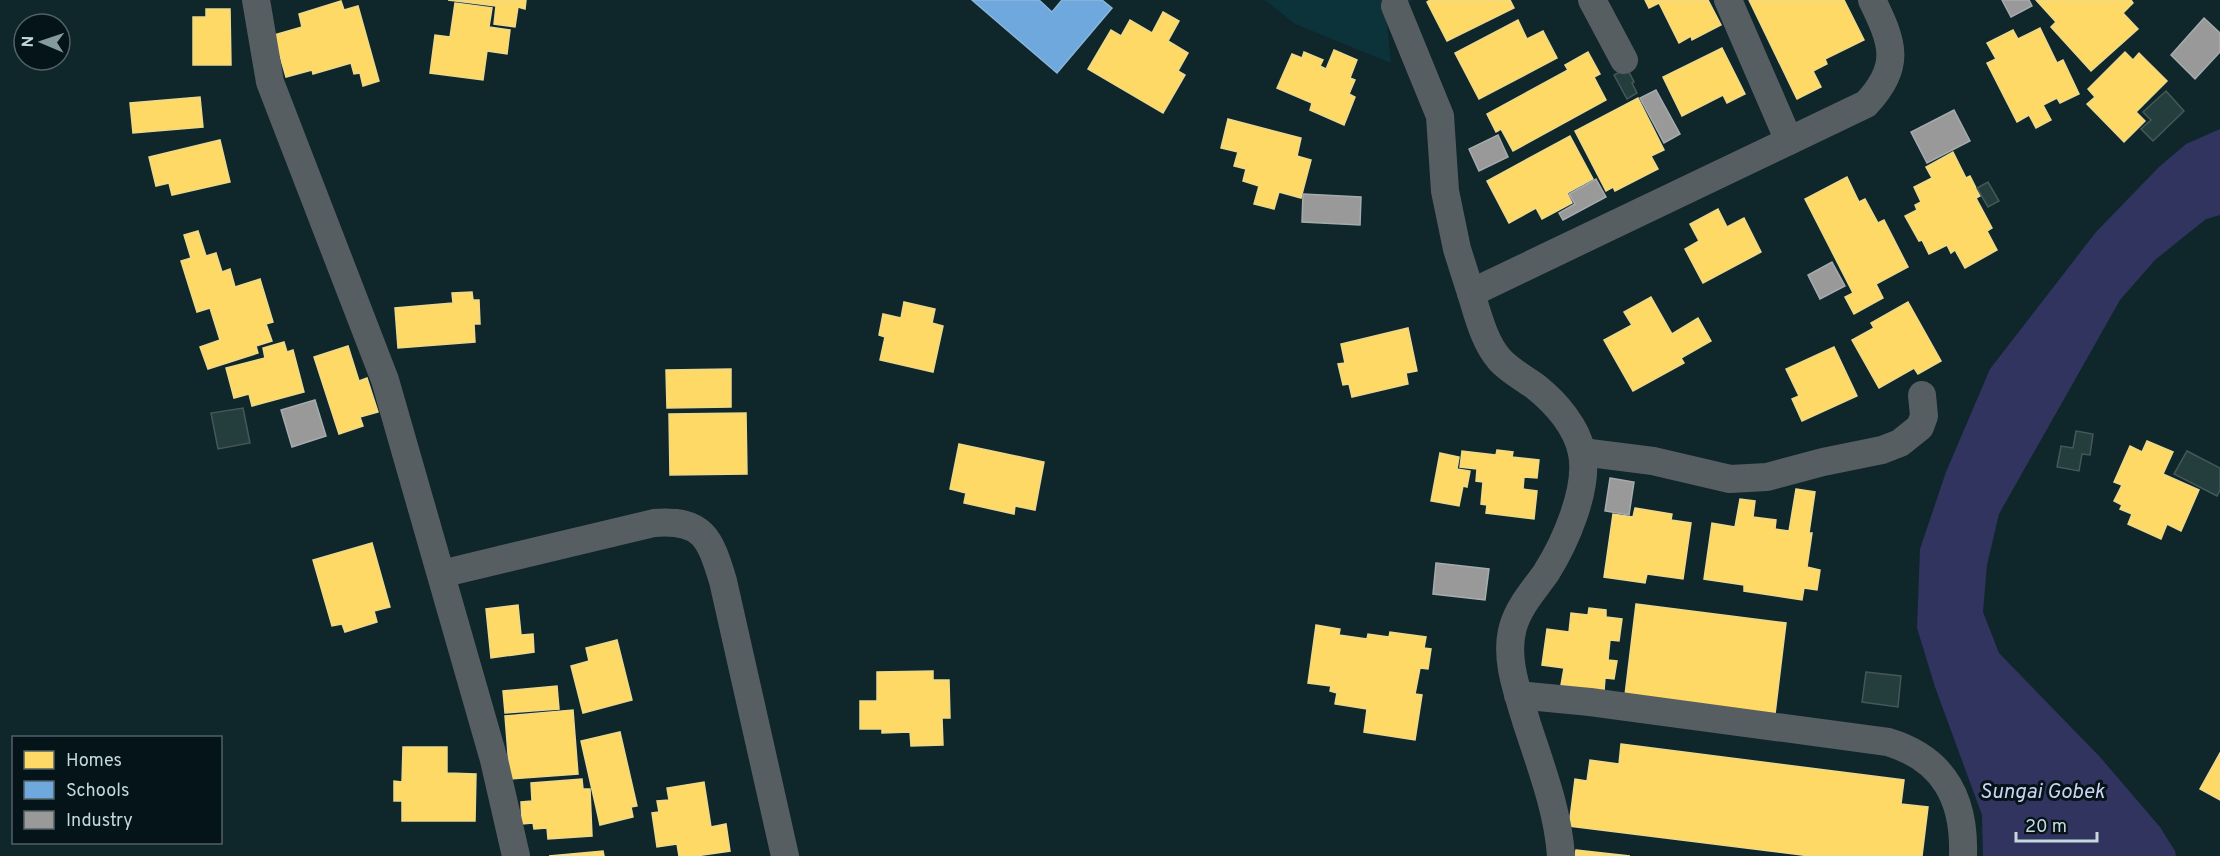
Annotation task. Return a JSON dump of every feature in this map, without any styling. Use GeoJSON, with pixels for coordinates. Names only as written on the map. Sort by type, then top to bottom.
{"type":"FeatureCollection","features":[{"type":"Feature","properties":{"kind":"street"},"geometry":{"type":"LineString","coordinates":[[255,0],[270,82],[385,380],[494,760],[516,856]]}},
{"type":"Feature","properties":{"kind":"street"},"geometry":{"type":"LineString","coordinates":[[1592,0],[1624,60]]}},
{"type":"Feature","properties":{"kind":"street"},"geometry":{"type":"LineString","coordinates":[[1728,0],[1789,141]]}},
{"type":"Feature","properties":{"kind":"street"},"geometry":{"type":"LineString","coordinates":[[1471,293],[1866,104],[1881,89],[1888,74],[1890,53],[1886,29],[1872,0]]}},
{"type":"Feature","properties":{"kind":"street"},"geometry":{"type":"LineString","coordinates":[[1395,6],[1440,116],[1445,191],[1457,249],[1492,349],[1500,359],[1550,400],[1573,427],[1582,452],[1582,477],[1576,508],[1557,554],[1522,607],[1513,627],[1511,659],[1518,695],[1557,823],[1561,856]]}},
{"type":"Feature","properties":{"kind":"street"},"geometry":{"type":"LineString","coordinates":[[1582,452],[1653,461],[1730,479],[1767,477],[1833,459],[1882,450],[1900,443],[1920,427],[1924,416],[1922,395]]}},
{"type":"Feature","properties":{"kind":"street"},"geometry":{"type":"LineString","coordinates":[[441,574],[654,523],[683,523],[696,528],[708,540],[723,580],[785,856]]}},
{"type":"Feature","properties":{"kind":"street"},"geometry":{"type":"LineString","coordinates":[[1518,695],[1590,702],[1888,742],[1909,748],[1929,761],[1953,796],[1961,817],[1963,856]]}},
{"type":"Feature","properties":{"kind":"shaded area"},"geometry":{"type":"Polygon","coordinates":[[[1265,0],[1413,0],[1386,16],[1391,63],[1295,24],[1265,0]]]}},
{"type":"Feature","properties":{"kind":"water","name":"Sungai Gobek"},"geometry":{"type":"Polygon","coordinates":[[[2220,129],[2220,215],[2206,219],[2155,260],[2120,300],[1999,514],[1987,565],[1983,612],[1999,653],[2100,757],[2160,827],[2176,856],[1983,856],[1982,815],[1935,687],[1917,628],[1920,549],[1946,472],[1990,369],[2096,232],[2159,167],[2186,144],[2220,129]]]}},
{"type":"Feature","properties":{"kind":"building: Homes"},"geometry":{"type":"Polygon","coordinates":[[[448,0],[526,0],[525,9],[518,7],[515,27],[494,24],[496,6],[448,0]]]}},
{"type":"Feature","properties":{"kind":"building: Homes"},"geometry":{"type":"Polygon","coordinates":[[[1430,0],[1510,0],[1514,8],[1447,41],[1427,2],[1430,0]]]}},
{"type":"Feature","properties":{"kind":"building: Homes"},"geometry":{"type":"Polygon","coordinates":[[[1645,0],[1708,0],[1721,25],[1692,40],[1691,36],[1679,43],[1659,3],[1649,8],[1645,0]]]}},
{"type":"Feature","properties":{"kind":"building: Homes"},"geometry":{"type":"Polygon","coordinates":[[[1749,0],[1844,0],[1864,40],[1825,59],[1827,64],[1813,71],[1821,87],[1797,99],[1749,0]]]}},
{"type":"Feature","properties":{"kind":"building: Homes"},"geometry":{"type":"Polygon","coordinates":[[[2036,0],[2131,0],[2133,3],[2123,13],[2138,29],[2091,71],[2051,27],[2056,22],[2036,0]]]}},
{"type":"Feature","properties":{"kind":"building: Homes"},"geometry":{"type":"Polygon","coordinates":[[[341,1],[344,10],[358,6],[379,81],[363,86],[360,73],[354,74],[351,63],[313,74],[312,70],[286,77],[274,35],[302,27],[299,14],[341,1]]]}},
{"type":"Feature","properties":{"kind":"building: Homes"},"geometry":{"type":"Polygon","coordinates":[[[455,3],[492,8],[489,27],[510,30],[507,54],[487,51],[483,80],[430,73],[435,35],[450,37],[455,3]]]}},
{"type":"Feature","properties":{"kind":"building: Homes"},"geometry":{"type":"Polygon","coordinates":[[[206,9],[230,9],[231,65],[193,65],[193,17],[206,17],[206,9]]]}},
{"type":"Feature","properties":{"kind":"building: Homes"},"geometry":{"type":"Polygon","coordinates":[[[1163,12],[1179,21],[1168,41],[1188,53],[1178,71],[1185,75],[1163,113],[1088,69],[1111,30],[1121,36],[1130,20],[1152,33],[1163,12]]]}},
{"type":"Feature","properties":{"kind":"building: Homes"},"geometry":{"type":"Polygon","coordinates":[[[1518,20],[1527,39],[1543,31],[1557,58],[1479,99],[1455,53],[1518,20]]]}},
{"type":"Feature","properties":{"kind":"building: Homes"},"geometry":{"type":"Polygon","coordinates":[[[2040,28],[2057,63],[2063,60],[2079,94],[2060,103],[2057,98],[2043,105],[2051,120],[2036,128],[2029,115],[2017,122],[1987,63],[1996,59],[1987,43],[2013,30],[2018,39],[2040,28]]]}},
{"type":"Feature","properties":{"kind":"building: Homes"},"geometry":{"type":"Polygon","coordinates":[[[1722,48],[1745,94],[1727,103],[1723,95],[1682,116],[1663,77],[1722,48]]]}},
{"type":"Feature","properties":{"kind":"building: Homes"},"geometry":{"type":"Polygon","coordinates":[[[1334,50],[1357,60],[1350,78],[1355,80],[1349,94],[1355,97],[1344,125],[1310,110],[1312,103],[1277,88],[1292,54],[1302,58],[1304,52],[1323,60],[1320,66],[1326,69],[1334,50]]]}},
{"type":"Feature","properties":{"kind":"building: Homes"},"geometry":{"type":"Polygon","coordinates":[[[1588,52],[1600,74],[1594,77],[1606,100],[1513,151],[1501,129],[1496,132],[1487,114],[1568,70],[1565,65],[1588,52]]]}},
{"type":"Feature","properties":{"kind":"building: Homes"},"geometry":{"type":"Polygon","coordinates":[[[2125,52],[2133,60],[2139,53],[2167,81],[2136,112],[2145,121],[2124,142],[2087,104],[2095,97],[2088,89],[2125,52]]]}},
{"type":"Feature","properties":{"kind":"building: Homes"},"geometry":{"type":"Polygon","coordinates":[[[200,97],[203,127],[133,133],[130,103],[200,97]]]}},
{"type":"Feature","properties":{"kind":"building: Homes"},"geometry":{"type":"Polygon","coordinates":[[[1638,98],[1664,150],[1651,156],[1658,169],[1615,191],[1613,187],[1606,191],[1575,131],[1638,98]]]}},
{"type":"Feature","properties":{"kind":"building: Homes"},"geometry":{"type":"Polygon","coordinates":[[[1228,119],[1301,138],[1297,156],[1311,160],[1301,198],[1279,192],[1274,209],[1254,204],[1259,186],[1243,181],[1246,169],[1234,166],[1238,152],[1221,148],[1228,119]]]}},
{"type":"Feature","properties":{"kind":"building: Homes"},"geometry":{"type":"Polygon","coordinates":[[[1570,136],[1593,179],[1567,193],[1572,203],[1542,219],[1536,208],[1509,223],[1487,181],[1570,136]]]}},
{"type":"Feature","properties":{"kind":"building: Homes"},"geometry":{"type":"Polygon","coordinates":[[[220,140],[230,182],[172,195],[169,183],[156,186],[149,157],[220,140]]]}},
{"type":"Feature","properties":{"kind":"building: Homes"},"geometry":{"type":"Polygon","coordinates":[[[1953,152],[1966,178],[1970,176],[1980,196],[1976,198],[1992,228],[1987,231],[1997,250],[1965,268],[1955,250],[1951,253],[1947,245],[1929,254],[1905,216],[1917,210],[1915,205],[1921,202],[1914,187],[1932,178],[1926,167],[1953,152]]]}},
{"type":"Feature","properties":{"kind":"building: Homes"},"geometry":{"type":"Polygon","coordinates":[[[1847,177],[1859,202],[1865,199],[1878,223],[1884,220],[1908,267],[1876,284],[1883,298],[1854,314],[1845,297],[1853,293],[1805,199],[1847,177]]]}},
{"type":"Feature","properties":{"kind":"building: Homes"},"geometry":{"type":"Polygon","coordinates":[[[1718,209],[1727,227],[1744,218],[1761,252],[1703,283],[1685,249],[1699,241],[1690,224],[1718,209]]]}},
{"type":"Feature","properties":{"kind":"building: Homes"},"geometry":{"type":"Polygon","coordinates":[[[198,231],[206,256],[216,253],[222,272],[230,269],[235,287],[260,279],[273,322],[266,324],[272,341],[256,346],[258,353],[208,369],[200,347],[220,340],[210,308],[197,312],[181,261],[191,258],[184,235],[198,231]]]}},
{"type":"Feature","properties":{"kind":"building: Homes"},"geometry":{"type":"Polygon","coordinates":[[[472,292],[473,300],[479,300],[480,324],[474,324],[475,342],[398,348],[395,308],[453,303],[452,293],[472,292]]]}},
{"type":"Feature","properties":{"kind":"building: Homes"},"geometry":{"type":"Polygon","coordinates":[[[1651,297],[1672,334],[1698,318],[1711,341],[1681,358],[1684,363],[1633,391],[1604,340],[1632,325],[1624,312],[1651,297]]]}},
{"type":"Feature","properties":{"kind":"building: Homes"},"geometry":{"type":"Polygon","coordinates":[[[904,302],[935,309],[932,323],[943,326],[933,372],[880,360],[885,337],[879,335],[883,314],[901,318],[904,302]]]}},
{"type":"Feature","properties":{"kind":"building: Homes"},"geometry":{"type":"Polygon","coordinates":[[[1908,302],[1941,361],[1918,374],[1914,368],[1879,388],[1852,340],[1874,328],[1871,323],[1908,302]]]}},
{"type":"Feature","properties":{"kind":"building: Homes"},"geometry":{"type":"Polygon","coordinates":[[[1408,328],[1417,371],[1406,373],[1408,384],[1352,397],[1349,384],[1343,385],[1338,364],[1345,363],[1341,344],[1408,328]]]}},
{"type":"Feature","properties":{"kind":"building: Homes"},"geometry":{"type":"Polygon","coordinates":[[[284,342],[287,352],[293,350],[304,392],[252,406],[249,394],[234,398],[226,368],[265,358],[263,348],[284,342]]]}},
{"type":"Feature","properties":{"kind":"building: Homes"},"geometry":{"type":"Polygon","coordinates":[[[348,346],[359,381],[367,378],[378,412],[360,417],[363,426],[339,434],[314,357],[348,346]]]}},
{"type":"Feature","properties":{"kind":"building: Homes"},"geometry":{"type":"Polygon","coordinates":[[[1834,347],[1857,396],[1802,421],[1792,399],[1799,396],[1786,369],[1834,347]]]}},
{"type":"Feature","properties":{"kind":"building: Homes"},"geometry":{"type":"Polygon","coordinates":[[[731,369],[731,407],[667,408],[666,370],[731,369]]]}},
{"type":"Feature","properties":{"kind":"building: Homes"},"geometry":{"type":"Polygon","coordinates":[[[746,413],[747,474],[670,475],[669,414],[746,413]]]}},
{"type":"Feature","properties":{"kind":"building: Homes"},"geometry":{"type":"Polygon","coordinates":[[[2147,441],[2173,452],[2163,474],[2199,490],[2181,531],[2167,524],[2161,539],[2128,524],[2132,514],[2120,509],[2122,505],[2114,501],[2122,485],[2114,482],[2130,446],[2142,452],[2147,441]]]}},
{"type":"Feature","properties":{"kind":"building: Homes"},"geometry":{"type":"Polygon","coordinates":[[[959,444],[1044,462],[1035,510],[1015,506],[1014,514],[964,503],[966,493],[950,489],[959,444]]]}},
{"type":"Feature","properties":{"kind":"building: Homes"},"geometry":{"type":"Polygon","coordinates":[[[1497,450],[1513,452],[1512,457],[1539,460],[1537,478],[1524,477],[1523,489],[1537,491],[1534,519],[1486,513],[1487,505],[1481,504],[1483,482],[1476,481],[1477,469],[1460,467],[1462,451],[1496,455],[1497,450]]]}},
{"type":"Feature","properties":{"kind":"building: Homes"},"geometry":{"type":"Polygon","coordinates":[[[1440,453],[1459,457],[1457,469],[1470,471],[1467,487],[1463,486],[1459,506],[1431,501],[1440,453]]]}},
{"type":"Feature","properties":{"kind":"building: Homes"},"geometry":{"type":"Polygon","coordinates":[[[1796,489],[1815,492],[1807,567],[1820,570],[1817,590],[1804,588],[1802,600],[1744,591],[1744,585],[1704,579],[1712,523],[1735,527],[1740,499],[1755,501],[1753,517],[1776,520],[1775,529],[1789,531],[1796,489]]]}},
{"type":"Feature","properties":{"kind":"building: Homes"},"geometry":{"type":"Polygon","coordinates":[[[1635,508],[1672,514],[1671,520],[1691,523],[1683,579],[1647,574],[1645,583],[1604,577],[1613,514],[1633,517],[1635,508]]]}},
{"type":"Feature","properties":{"kind":"building: Homes"},"geometry":{"type":"Polygon","coordinates":[[[372,543],[390,607],[374,611],[377,622],[345,632],[342,624],[332,626],[313,560],[372,543]]]}},
{"type":"Feature","properties":{"kind":"building: Homes"},"geometry":{"type":"Polygon","coordinates":[[[1636,604],[1786,623],[1775,714],[1625,695],[1636,604]]]}},
{"type":"Feature","properties":{"kind":"building: Homes"},"geometry":{"type":"Polygon","coordinates":[[[518,605],[521,635],[533,634],[534,652],[491,658],[486,609],[518,605]]]}},
{"type":"Feature","properties":{"kind":"building: Homes"},"geometry":{"type":"Polygon","coordinates":[[[1589,608],[1606,610],[1606,617],[1622,619],[1619,641],[1610,640],[1608,660],[1617,661],[1614,679],[1605,678],[1604,691],[1561,685],[1564,668],[1542,665],[1547,629],[1569,632],[1571,613],[1588,615],[1589,608]]]}},
{"type":"Feature","properties":{"kind":"building: Homes"},"geometry":{"type":"Polygon","coordinates":[[[1316,625],[1340,629],[1339,635],[1367,639],[1368,634],[1389,637],[1390,632],[1426,637],[1424,648],[1431,649],[1428,669],[1420,668],[1415,694],[1422,695],[1415,740],[1364,732],[1367,709],[1335,704],[1337,693],[1330,691],[1331,686],[1308,683],[1316,625]]]}},
{"type":"Feature","properties":{"kind":"building: Homes"},"geometry":{"type":"Polygon","coordinates":[[[617,640],[632,700],[583,713],[571,666],[589,661],[586,648],[617,640]]]}},
{"type":"Feature","properties":{"kind":"building: Homes"},"geometry":{"type":"Polygon","coordinates":[[[933,671],[933,680],[949,680],[950,718],[942,718],[943,745],[911,746],[910,732],[882,733],[882,729],[860,729],[860,701],[877,701],[877,672],[933,671]]]}},
{"type":"Feature","properties":{"kind":"building: Homes"},"geometry":{"type":"Polygon","coordinates":[[[557,686],[559,709],[505,713],[503,691],[557,686]]]}},
{"type":"Feature","properties":{"kind":"building: Homes"},"geometry":{"type":"Polygon","coordinates":[[[573,710],[578,774],[510,779],[505,716],[573,710]]]}},
{"type":"Feature","properties":{"kind":"building: Homes"},"geometry":{"type":"Polygon","coordinates":[[[620,732],[637,806],[631,807],[633,817],[600,825],[581,741],[620,732]]]}},
{"type":"Feature","properties":{"kind":"building: Homes"},"geometry":{"type":"Polygon","coordinates":[[[1621,744],[1904,780],[1901,804],[1928,807],[1922,856],[1810,856],[1569,826],[1575,779],[1587,781],[1590,760],[1619,764],[1621,744]]]}},
{"type":"Feature","properties":{"kind":"building: Homes"},"geometry":{"type":"Polygon","coordinates":[[[403,747],[447,747],[447,773],[476,774],[475,821],[402,821],[402,801],[394,801],[394,781],[402,782],[403,747]]]}},
{"type":"Feature","properties":{"kind":"building: Homes"},"geometry":{"type":"Polygon","coordinates":[[[2220,753],[2220,800],[2200,789],[2220,753]]]}},
{"type":"Feature","properties":{"kind":"building: Homes"},"geometry":{"type":"Polygon","coordinates":[[[582,779],[583,789],[590,789],[592,836],[548,839],[547,828],[534,829],[533,823],[522,824],[521,802],[532,801],[531,783],[582,779]]]}},
{"type":"Feature","properties":{"kind":"building: Homes"},"geometry":{"type":"Polygon","coordinates":[[[704,782],[711,827],[726,824],[730,851],[679,856],[677,844],[657,847],[652,813],[659,812],[657,801],[669,800],[667,788],[704,782]]]}},
{"type":"Feature","properties":{"kind":"building: Homes"},"geometry":{"type":"Polygon","coordinates":[[[1576,850],[1630,856],[1575,856],[1576,850]]]}},
{"type":"Feature","properties":{"kind":"building: Homes"},"geometry":{"type":"Polygon","coordinates":[[[603,851],[604,856],[549,856],[603,851]]]}},
{"type":"Feature","properties":{"kind":"building: Schools"},"geometry":{"type":"Polygon","coordinates":[[[972,0],[1039,0],[1052,12],[1062,0],[1102,0],[1112,8],[1057,73],[972,0]]]}},
{"type":"Feature","properties":{"kind":"building: Industry"},"geometry":{"type":"Polygon","coordinates":[[[2002,0],[2029,0],[2032,6],[2011,17],[2002,0]]]}},
{"type":"Feature","properties":{"kind":"building: Industry"},"geometry":{"type":"Polygon","coordinates":[[[2204,18],[2220,33],[2220,52],[2195,79],[2171,55],[2204,18]]]}},
{"type":"Feature","properties":{"kind":"building: Industry"},"geometry":{"type":"Polygon","coordinates":[[[1656,90],[1680,134],[1664,143],[1640,98],[1656,90]]]}},
{"type":"Feature","properties":{"kind":"building: Industry"},"geometry":{"type":"Polygon","coordinates":[[[1954,110],[1970,141],[1927,163],[1911,132],[1954,110]]]}},
{"type":"Feature","properties":{"kind":"building: Industry"},"geometry":{"type":"Polygon","coordinates":[[[1498,135],[1508,157],[1479,171],[1469,149],[1498,135]]]}},
{"type":"Feature","properties":{"kind":"building: Industry"},"geometry":{"type":"Polygon","coordinates":[[[1596,179],[1606,197],[1563,220],[1559,213],[1575,204],[1569,194],[1596,179]]]}},
{"type":"Feature","properties":{"kind":"building: Industry"},"geometry":{"type":"Polygon","coordinates":[[[1303,194],[1361,197],[1360,225],[1302,222],[1303,194]]]}},
{"type":"Feature","properties":{"kind":"building: Industry"},"geometry":{"type":"Polygon","coordinates":[[[1832,262],[1845,286],[1820,299],[1808,275],[1832,262]]]}},
{"type":"Feature","properties":{"kind":"building: Industry"},"geometry":{"type":"Polygon","coordinates":[[[315,400],[326,436],[292,447],[281,410],[315,400]]]}},
{"type":"Feature","properties":{"kind":"building: Industry"},"geometry":{"type":"Polygon","coordinates":[[[1610,478],[1634,482],[1629,515],[1605,511],[1610,478]]]}},
{"type":"Feature","properties":{"kind":"building: Industry"},"geometry":{"type":"Polygon","coordinates":[[[1436,563],[1489,569],[1485,600],[1433,594],[1436,563]]]}},
{"type":"Feature","properties":{"kind":"building: Other"},"geometry":{"type":"Polygon","coordinates":[[[1627,68],[1637,93],[1627,99],[1614,75],[1627,68]]]}},
{"type":"Feature","properties":{"kind":"building: Other"},"geometry":{"type":"Polygon","coordinates":[[[2166,91],[2184,111],[2153,141],[2141,129],[2151,120],[2143,112],[2166,91]]]}},
{"type":"Feature","properties":{"kind":"building: Other"},"geometry":{"type":"Polygon","coordinates":[[[1988,182],[1999,201],[1988,207],[1977,188],[1988,182]]]}},
{"type":"Feature","properties":{"kind":"building: Other"},"geometry":{"type":"Polygon","coordinates":[[[243,408],[250,443],[218,449],[211,413],[243,408]]]}},
{"type":"Feature","properties":{"kind":"building: Other"},"geometry":{"type":"Polygon","coordinates":[[[2076,431],[2093,434],[2090,455],[2082,454],[2079,471],[2057,467],[2061,446],[2073,448],[2076,431]]]}},
{"type":"Feature","properties":{"kind":"building: Other"},"geometry":{"type":"Polygon","coordinates":[[[2187,451],[2220,468],[2220,490],[2217,496],[2174,474],[2187,451]]]}},
{"type":"Feature","properties":{"kind":"building: Other"},"geometry":{"type":"Polygon","coordinates":[[[1866,672],[1901,676],[1898,707],[1862,702],[1866,672]]]}}]}
